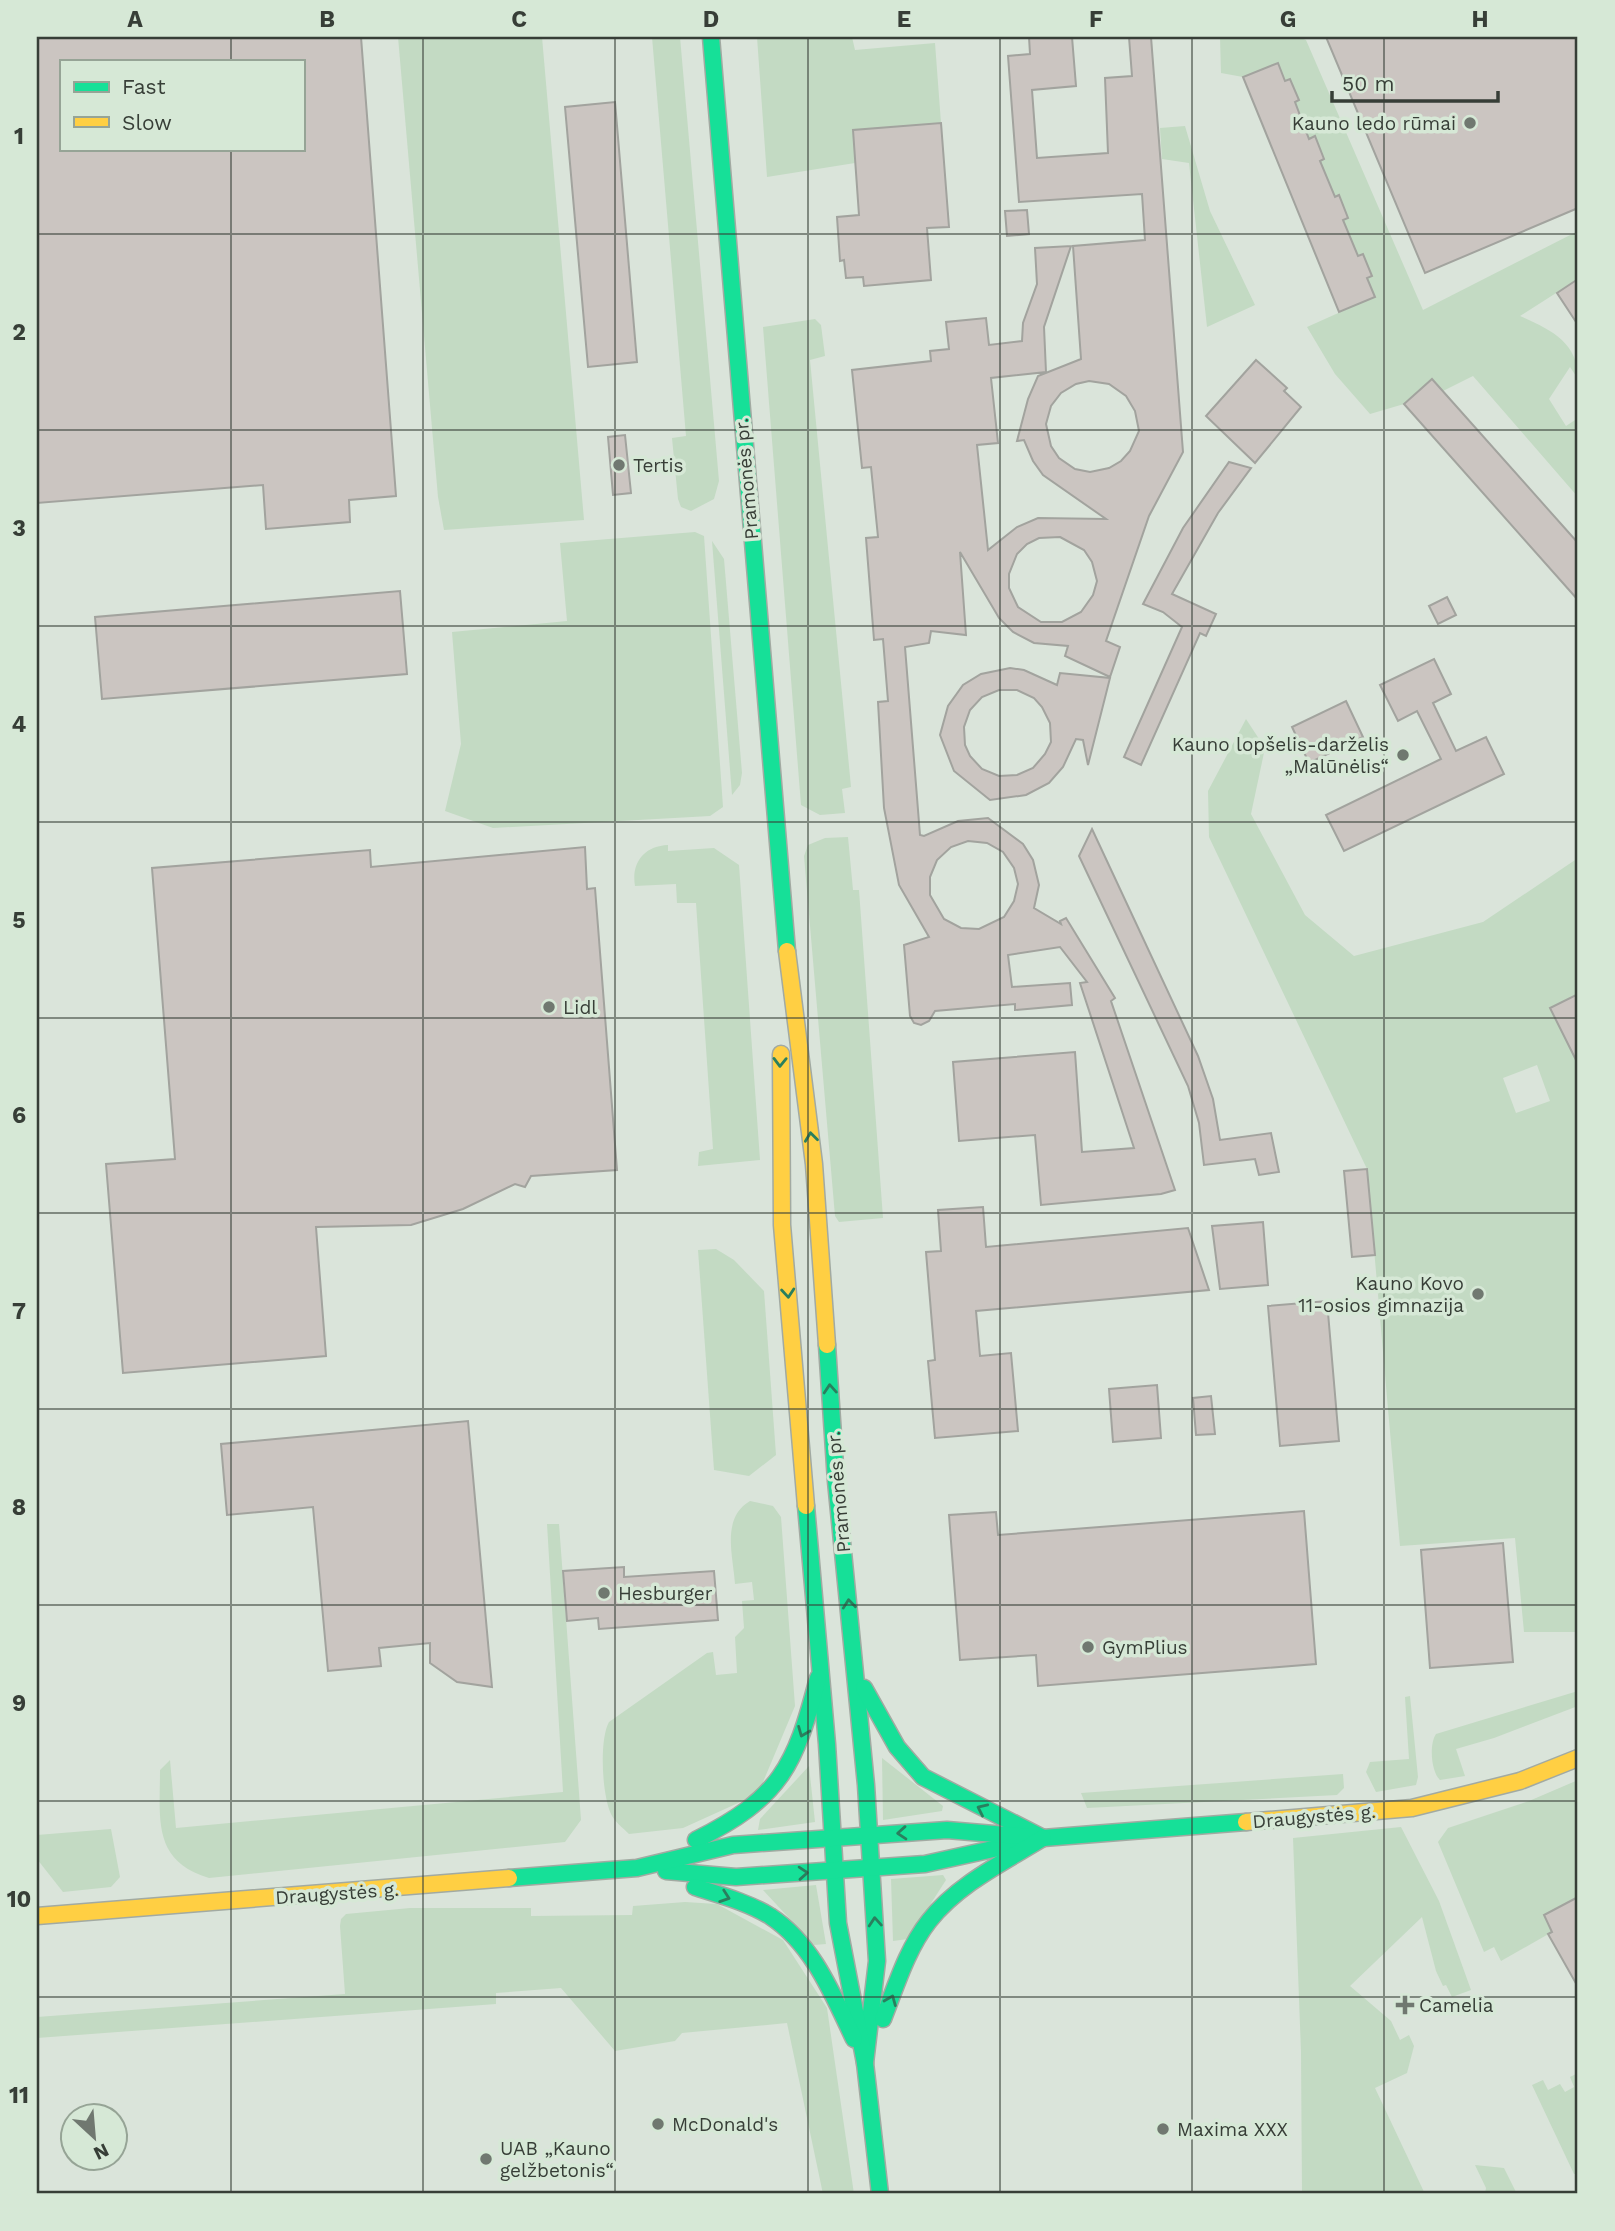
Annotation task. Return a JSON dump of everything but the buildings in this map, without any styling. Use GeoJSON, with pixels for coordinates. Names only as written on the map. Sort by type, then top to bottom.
{"type":"FeatureCollection","features":[{"type":"Feature","properties":{"kind":"main road","name":"Pramonės pr."},"geometry":{"type":"LineString","coordinates":[[710,37],[783,921],[814,1164],[836,1481],[856,1672],[872,1867],[877,1961],[865,2063]]}},
{"type":"Feature","properties":{"kind":"main road","name":"Pramonės pr."},"geometry":{"type":"LineString","coordinates":[[783,921],[780,1106],[782,1225],[820,1667],[838,1923],[865,2063],[880,2194]]}},
{"type":"Feature","properties":{"kind":"main road"},"geometry":{"type":"LineString","coordinates":[[637,1868],[733,1823],[760,1804],[774,1789],[806,1728],[820,1667]]}},
{"type":"Feature","properties":{"kind":"main road"},"geometry":{"type":"LineString","coordinates":[[856,1672],[897,1747],[923,1777],[1043,1838]]}},
{"type":"Feature","properties":{"kind":"main road","name":"Draugystės g."},"geometry":{"type":"LineString","coordinates":[[637,1868],[736,1877],[925,1864],[1043,1838],[1412,1808],[1520,1781],[1578,1758]]}},
{"type":"Feature","properties":{"kind":"main road","name":"Draugystės g."},"geometry":{"type":"LineString","coordinates":[[37,1916],[637,1868],[733,1844],[947,1830],[1043,1838]]}},
{"type":"Feature","properties":{"kind":"main road"},"geometry":{"type":"LineString","coordinates":[[865,2063],[911,1952],[930,1920],[958,1893],[1043,1838]]}},
{"type":"Feature","properties":{"kind":"main road"},"geometry":{"type":"LineString","coordinates":[[637,1868],[754,1907],[789,1931],[804,1946],[820,1969],[865,2063]]}},
{"type":"Feature","properties":{"kind":"green space"},"geometry":{"type":"Polygon","coordinates":[[[398,37],[542,37],[584,520],[444,530],[438,497],[398,37]]]}},
{"type":"Feature","properties":{"kind":"green space"},"geometry":{"type":"Polygon","coordinates":[[[652,37],[680,37],[719,481],[714,499],[691,511],[681,507],[678,499],[672,438],[686,436],[652,37]]]}},
{"type":"Feature","properties":{"kind":"green space"},"geometry":{"type":"Polygon","coordinates":[[[757,37],[852,37],[855,50],[935,43],[941,123],[853,130],[855,163],[767,177],[757,37]]]}},
{"type":"Feature","properties":{"kind":"green space"},"geometry":{"type":"Polygon","coordinates":[[[1220,37],[1298,37],[1306,40],[1423,310],[1578,231],[1578,279],[1520,316],[1561,339],[1568,346],[1577,366],[1578,379],[1570,367],[1549,399],[1566,426],[1578,418],[1578,497],[1473,376],[1443,391],[1432,379],[1404,404],[1370,414],[1335,374],[1307,327],[1374,297],[1367,278],[1372,275],[1363,254],[1358,256],[1343,220],[1348,218],[1338,195],[1335,197],[1320,161],[1324,159],[1315,137],[1309,139],[1295,102],[1290,79],[1285,81],[1277,63],[1243,77],[1221,73],[1220,37]]]}},
{"type":"Feature","properties":{"kind":"green space"},"geometry":{"type":"Polygon","coordinates":[[[1185,126],[1210,211],[1255,305],[1207,327],[1189,163],[1162,159],[1160,128],[1185,126]]]}},
{"type":"Feature","properties":{"kind":"green space"},"geometry":{"type":"Polygon","coordinates":[[[815,319],[821,325],[825,356],[810,360],[851,787],[842,789],[845,813],[820,815],[801,805],[763,327],[815,319]]]}},
{"type":"Feature","properties":{"kind":"green space"},"geometry":{"type":"Polygon","coordinates":[[[695,532],[704,536],[723,807],[710,816],[493,828],[445,811],[461,744],[452,632],[567,621],[560,543],[695,532]]]}},
{"type":"Feature","properties":{"kind":"green space"},"geometry":{"type":"Polygon","coordinates":[[[712,541],[724,559],[742,773],[740,785],[732,795],[712,541]]]}},
{"type":"Feature","properties":{"kind":"green space","name":"Kauno Kovo 11-osios gimnazija"},"geometry":{"type":"Polygon","coordinates":[[[1246,719],[1265,748],[1251,814],[1305,915],[1354,956],[1483,922],[1578,858],[1578,994],[1551,1008],[1578,1061],[1578,1632],[1524,1632],[1515,1538],[1400,1546],[1367,1169],[1209,837],[1208,791],[1246,719]],[[1537,1065],[1503,1078],[1516,1113],[1550,1101],[1537,1065]]]}},
{"type":"Feature","properties":{"kind":"green space"},"geometry":{"type":"Polygon","coordinates":[[[848,837],[853,890],[859,890],[883,1218],[839,1222],[835,1216],[804,856],[808,845],[825,838],[848,837]]]}},
{"type":"Feature","properties":{"kind":"green space"},"geometry":{"type":"Polygon","coordinates":[[[668,845],[668,851],[714,848],[739,865],[760,1160],[698,1166],[699,1152],[713,1149],[696,903],[677,903],[676,884],[635,886],[634,878],[637,863],[646,852],[668,845]]]}},
{"type":"Feature","properties":{"kind":"green space"},"geometry":{"type":"Polygon","coordinates":[[[716,1249],[734,1260],[764,1291],[776,1455],[749,1476],[714,1470],[698,1250],[716,1249]]]}},
{"type":"Feature","properties":{"kind":"green space"},"geometry":{"type":"Polygon","coordinates":[[[750,1501],[773,1506],[781,1517],[795,1706],[758,1794],[683,1828],[629,1834],[611,1814],[605,1794],[603,1768],[606,1730],[609,1722],[707,1653],[713,1652],[716,1675],[737,1673],[735,1637],[744,1628],[742,1601],[754,1600],[752,1582],[735,1584],[731,1538],[735,1517],[750,1501]]]}},
{"type":"Feature","properties":{"kind":"green space"},"geometry":{"type":"Polygon","coordinates":[[[547,1524],[559,1524],[581,1820],[565,1842],[209,1878],[177,1861],[168,1849],[160,1821],[160,1770],[170,1760],[176,1828],[563,1792],[547,1524]]]}},
{"type":"Feature","properties":{"kind":"green space"},"geometry":{"type":"Polygon","coordinates":[[[1578,1691],[1578,1706],[1494,1738],[1456,1749],[1465,1776],[1440,1780],[1437,1776],[1432,1751],[1436,1734],[1578,1691]]]}},
{"type":"Feature","properties":{"kind":"green space"},"geometry":{"type":"Polygon","coordinates":[[[1410,1696],[1418,1777],[1416,1785],[1376,1792],[1366,1772],[1370,1762],[1409,1759],[1405,1697],[1410,1696]]]}},
{"type":"Feature","properties":{"kind":"green space"},"geometry":{"type":"Polygon","coordinates":[[[882,1758],[943,1806],[942,1811],[883,1820],[882,1758]]]}},
{"type":"Feature","properties":{"kind":"green space"},"geometry":{"type":"Polygon","coordinates":[[[809,1766],[815,1822],[758,1830],[760,1819],[809,1766]]]}},
{"type":"Feature","properties":{"kind":"green space"},"geometry":{"type":"Polygon","coordinates":[[[1343,1774],[1344,1788],[1337,1795],[1087,1808],[1081,1793],[1343,1774]]]}},
{"type":"Feature","properties":{"kind":"green space"},"geometry":{"type":"Polygon","coordinates":[[[1578,1780],[1578,1897],[1544,1915],[1552,1932],[1501,1961],[1494,1947],[1484,1952],[1438,1842],[1448,1828],[1529,1801],[1578,1780]]]}},
{"type":"Feature","properties":{"kind":"green space"},"geometry":{"type":"Polygon","coordinates":[[[1401,1827],[1439,1901],[1471,1990],[1452,1997],[1446,1985],[1443,1986],[1436,1971],[1422,1917],[1350,1986],[1391,2021],[1400,2040],[1409,2035],[1414,2046],[1407,2073],[1375,2088],[1425,2194],[1302,2194],[1301,2052],[1293,1838],[1401,1827]]]}},
{"type":"Feature","properties":{"kind":"green space"},"geometry":{"type":"Polygon","coordinates":[[[111,1829],[120,1877],[111,1887],[63,1892],[37,1859],[37,1835],[111,1829]]]}},
{"type":"Feature","properties":{"kind":"green space"},"geometry":{"type":"Polygon","coordinates":[[[943,1875],[946,1880],[908,1939],[893,1941],[891,1879],[943,1875]]]}},
{"type":"Feature","properties":{"kind":"green space"},"geometry":{"type":"Polygon","coordinates":[[[816,1885],[826,1944],[814,1945],[763,1890],[816,1885]]]}},
{"type":"Feature","properties":{"kind":"green space"},"geometry":{"type":"Polygon","coordinates":[[[685,1902],[717,1904],[783,1940],[827,2008],[854,2194],[823,2194],[787,2023],[682,2033],[675,2041],[615,2051],[561,1988],[496,1993],[496,2004],[37,2038],[37,2017],[345,1994],[340,1926],[341,1919],[346,1914],[410,1908],[531,1908],[531,1916],[632,1915],[633,1906],[685,1902]]]}},
{"type":"Feature","properties":{"kind":"green space"},"geometry":{"type":"Polygon","coordinates":[[[1578,2073],[1578,2174],[1574,2174],[1532,2085],[1543,2080],[1548,2090],[1560,2084],[1565,2092],[1574,2087],[1570,2077],[1578,2073]]]}},
{"type":"Feature","properties":{"kind":"green space"},"geometry":{"type":"Polygon","coordinates":[[[1475,2165],[1504,2168],[1517,2194],[1485,2194],[1486,2188],[1475,2165]]]}},
{"type":"Feature","properties":{"kind":"traffic: fast"},"geometry":{"type":"LineString","coordinates":[[711,37],[787,951]]}},
{"type":"Feature","properties":{"kind":"traffic: fast"},"geometry":{"type":"LineString","coordinates":[[827,1345],[836,1481],[866,1785],[877,1961],[865,2063]]}},
{"type":"Feature","properties":{"kind":"traffic: fast"},"geometry":{"type":"LineString","coordinates":[[806,1506],[827,1744],[838,1923],[865,2063],[880,2194]]}},
{"type":"Feature","properties":{"kind":"traffic: fast"},"geometry":{"type":"LineString","coordinates":[[696,1840],[747,1809],[780,1777],[801,1735],[818,1678]]}},
{"type":"Feature","properties":{"kind":"traffic: fast"},"geometry":{"type":"LineString","coordinates":[[864,1688],[897,1747],[923,1777],[1043,1838]]}},
{"type":"Feature","properties":{"kind":"traffic: fast"},"geometry":{"type":"LineString","coordinates":[[666,1871],[736,1877],[925,1864],[1043,1838],[1246,1822]]}},
{"type":"Feature","properties":{"kind":"traffic: fast"},"geometry":{"type":"LineString","coordinates":[[509,1878],[637,1868],[733,1845],[947,1830],[1042,1838]]}},
{"type":"Feature","properties":{"kind":"traffic: fast"},"geometry":{"type":"LineString","coordinates":[[883,2019],[914,1943],[929,1921],[968,1885],[1043,1838]]}},
{"type":"Feature","properties":{"kind":"traffic: fast"},"geometry":{"type":"LineString","coordinates":[[695,1887],[752,1907],[785,1928],[810,1956],[820,1972],[854,2039]]}},
{"type":"Feature","properties":{"kind":"traffic: slow"},"geometry":{"type":"LineString","coordinates":[[787,951],[814,1164],[827,1345]]}},
{"type":"Feature","properties":{"kind":"traffic: slow"},"geometry":{"type":"LineString","coordinates":[[781,1054],[782,1225],[806,1506]]}},
{"type":"Feature","properties":{"kind":"traffic: slow"},"geometry":{"type":"LineString","coordinates":[[1246,1822],[1412,1808],[1520,1781],[1578,1758]]}},
{"type":"Feature","properties":{"kind":"traffic: slow"},"geometry":{"type":"LineString","coordinates":[[37,1916],[509,1878]]}},
{"type":"Feature","properties":{"kind":"place","name":"Kauno ledo rūmai"},"geometry":{"type":"Point","coordinates":[1470,123]}},
{"type":"Feature","properties":{"kind":"place","name":"Tertis"},"geometry":{"type":"Point","coordinates":[619,465]}},
{"type":"Feature","properties":{"kind":"place","name":"Kauno lopšelis-darželis „Malūnėlis“"},"geometry":{"type":"Point","coordinates":[1403,755]}},
{"type":"Feature","properties":{"kind":"place","name":"Lidl"},"geometry":{"type":"Point","coordinates":[549,1007]}},
{"type":"Feature","properties":{"kind":"place","name":"Kauno Kovo 11-osios gimnazija"},"geometry":{"type":"Point","coordinates":[1478,1294]}},
{"type":"Feature","properties":{"kind":"place","name":"Hesburger"},"geometry":{"type":"Point","coordinates":[604,1593]}},
{"type":"Feature","properties":{"kind":"place","name":"GymPlius"},"geometry":{"type":"Point","coordinates":[1088,1647]}},
{"type":"Feature","properties":{"kind":"place","name":"Camelia"},"geometry":{"type":"Point","coordinates":[1405,2005]}},
{"type":"Feature","properties":{"kind":"place","name":"McDonald's"},"geometry":{"type":"Point","coordinates":[658,2124]}},
{"type":"Feature","properties":{"kind":"place","name":"Maxima XXX"},"geometry":{"type":"Point","coordinates":[1163,2129]}},
{"type":"Feature","properties":{"kind":"place","name":"UAB „Kauno gelžbetonis“"},"geometry":{"type":"Point","coordinates":[486,2159]}}]}
